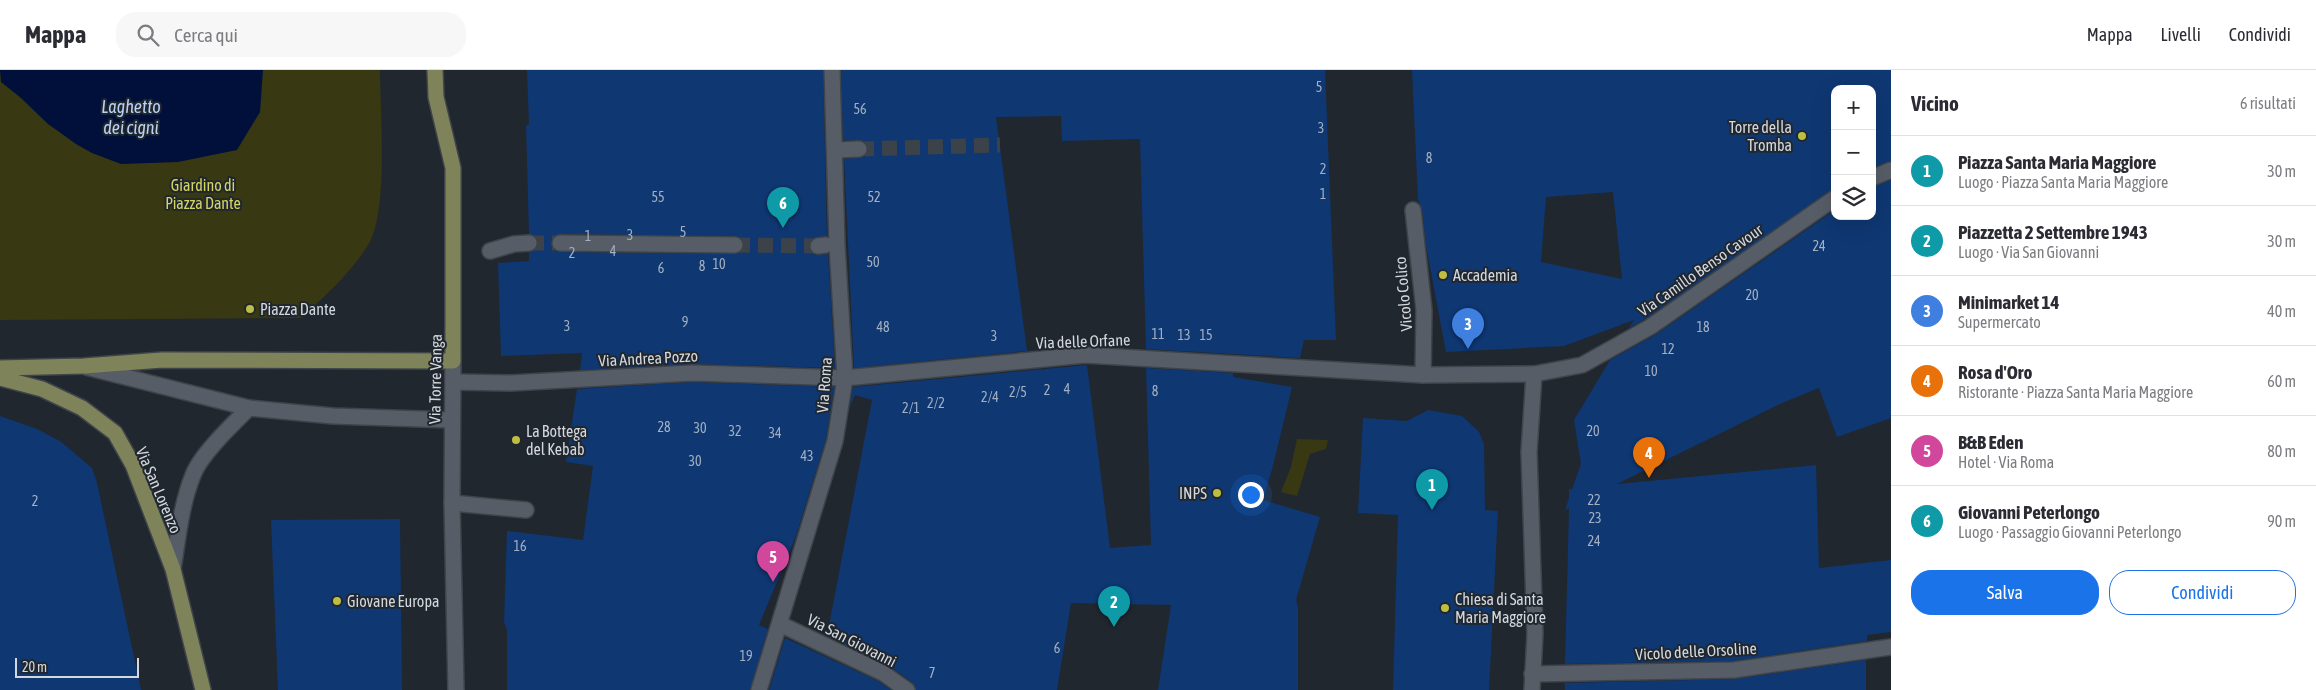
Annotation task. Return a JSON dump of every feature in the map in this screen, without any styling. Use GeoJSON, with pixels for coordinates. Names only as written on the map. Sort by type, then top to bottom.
{"type":"FeatureCollection","features":[{"type":"Feature","properties":{"kind":"main road","name":"Via Torre Vanga"},"geometry":{"type":"LineString","coordinates":[[435,70],[436,97],[453,168],[453,361]]}},
{"type":"Feature","properties":{"kind":"main road"},"geometry":{"type":"LineString","coordinates":[[0,368],[84,366],[162,360],[453,361]]}},
{"type":"Feature","properties":{"kind":"main road","name":"Via San Lorenzo"},"geometry":{"type":"LineString","coordinates":[[0,378],[42,389],[82,408],[115,433],[133,465],[173,569],[203,690]]}},
{"type":"Feature","properties":{"kind":"street","name":"Via Roma"},"geometry":{"type":"LineString","coordinates":[[759,690],[836,441],[845,378],[837,245],[832,70]]}},
{"type":"Feature","properties":{"kind":"street"},"geometry":{"type":"LineString","coordinates":[[835,150],[859,149]]}},
{"type":"Feature","properties":{"kind":"street"},"geometry":{"type":"LineString","coordinates":[[1876,176],[1891,170]]}},
{"type":"Feature","properties":{"kind":"street","name":"Via Camillo Benso Cavour"},"geometry":{"type":"LineString","coordinates":[[1423,375],[1534,374],[1582,365],[1650,327],[1831,201]]}},
{"type":"Feature","properties":{"kind":"street","name":"Vicolo Colico"},"geometry":{"type":"LineString","coordinates":[[1413,210],[1424,310],[1423,375]]}},
{"type":"Feature","properties":{"kind":"street"},"geometry":{"type":"LineString","coordinates":[[490,251],[514,244],[529,243]]}},
{"type":"Feature","properties":{"kind":"street"},"geometry":{"type":"LineString","coordinates":[[560,243],[734,244]]}},
{"type":"Feature","properties":{"kind":"street","name":"Via delle Orfane"},"geometry":{"type":"LineString","coordinates":[[845,378],[1085,355],[1423,375]]}},
{"type":"Feature","properties":{"kind":"street","name":"Via Torre Vanga"},"geometry":{"type":"LineString","coordinates":[[453,361],[451,420],[456,690]]}},
{"type":"Feature","properties":{"kind":"street"},"geometry":{"type":"LineString","coordinates":[[84,366],[250,408],[333,416],[451,420]]}},
{"type":"Feature","properties":{"kind":"street","name":"Via Andrea Pozzo"},"geometry":{"type":"LineString","coordinates":[[453,382],[511,383],[692,372],[845,378]]}},
{"type":"Feature","properties":{"kind":"street"},"geometry":{"type":"LineString","coordinates":[[1532,690],[1534,634],[1530,452],[1534,374]]}},
{"type":"Feature","properties":{"kind":"street","name":"Via San Lorenzo"},"geometry":{"type":"LineString","coordinates":[[173,569],[181,515],[193,474],[219,439],[250,408]]}},
{"type":"Feature","properties":{"kind":"street"},"geometry":{"type":"LineString","coordinates":[[452,503],[526,510]]}},
{"type":"Feature","properties":{"kind":"street","name":"Via San Giovanni"},"geometry":{"type":"LineString","coordinates":[[780,624],[883,673],[907,690]]}},
{"type":"Feature","properties":{"kind":"street","name":"Vicolo delle Orsoline"},"geometry":{"type":"LineString","coordinates":[[1532,674],[1734,670],[1891,647]]}},
{"type":"Feature","properties":{"kind":"green space","name":"Giardino di Piazza Dante"},"geometry":{"type":"Polygon","coordinates":[[[0,70],[380,70],[382,160],[379,210],[375,230],[368,245],[346,275],[301,318],[0,320],[0,70]]]}},
{"type":"Feature","properties":{"kind":"green space"},"geometry":{"type":"Polygon","coordinates":[[[1297,439],[1328,440],[1326,449],[1310,454],[1297,496],[1281,492],[1291,467],[1297,439]]]}},
{"type":"Feature","properties":{"kind":"water","name":"Laghetto dei cigni"},"geometry":{"type":"Polygon","coordinates":[[[0,70],[263,70],[260,112],[237,150],[178,162],[121,164],[92,153],[48,124],[1,82],[0,70]]]}},
{"type":"Feature","properties":{"kind":"building"},"geometry":{"type":"Polygon","coordinates":[[[527,70],[823,70],[827,236],[813,238],[809,247],[815,255],[828,254],[835,368],[692,364],[580,370],[582,353],[501,356],[498,263],[529,261],[529,252],[535,250],[538,243],[536,237],[529,234],[526,125],[529,125],[527,70]],[[560,234],[552,238],[551,243],[555,251],[560,252],[735,254],[740,253],[744,246],[743,240],[735,236],[560,234]]]}},
{"type":"Feature","properties":{"kind":"building"},"geometry":{"type":"Polygon","coordinates":[[[841,70],[1325,70],[1336,340],[1304,340],[1300,358],[1146,349],[1140,139],[1062,141],[1061,116],[996,117],[1027,351],[854,368],[844,159],[864,157],[868,148],[863,141],[843,140],[841,70]]]}},
{"type":"Feature","properties":{"kind":"building"},"geometry":{"type":"Polygon","coordinates":[[[1412,70],[1891,70],[1891,161],[1876,167],[1876,85],[1831,85],[1831,192],[1629,328],[1634,320],[1564,346],[1446,352],[1426,245],[1422,209],[1418,199],[1412,70]],[[1613,192],[1546,197],[1541,262],[1622,279],[1613,192]]]}},
{"type":"Feature","properties":{"kind":"building"},"geometry":{"type":"Polygon","coordinates":[[[1891,180],[1891,418],[1837,437],[1819,388],[1782,403],[1617,484],[1816,465],[1819,568],[1891,560],[1891,632],[1867,635],[1867,641],[1733,661],[1565,664],[1569,508],[1565,510],[1569,498],[1569,489],[1572,489],[1581,464],[1574,420],[1610,360],[1655,335],[1831,213],[1831,220],[1876,220],[1876,186],[1891,180]]]}},
{"type":"Feature","properties":{"kind":"building"},"geometry":{"type":"Polygon","coordinates":[[[1087,365],[1110,548],[1151,545],[1146,368],[1233,373],[1233,377],[1292,387],[1263,500],[1320,517],[1296,600],[1298,607],[1298,690],[1158,690],[1171,605],[1071,603],[1057,690],[916,690],[912,682],[888,665],[827,636],[872,400],[855,395],[850,407],[853,387],[1087,365]]]}},
{"type":"Feature","properties":{"kind":"building"},"geometry":{"type":"Polygon","coordinates":[[[692,382],[834,387],[826,439],[796,536],[759,625],[768,629],[750,690],[507,690],[507,630],[504,622],[507,531],[583,540],[593,466],[566,462],[577,389],[692,382]]]}},
{"type":"Feature","properties":{"kind":"building","name":"Chiesa di Santa Maria Maggiore"},"geometry":{"type":"Polygon","coordinates":[[[1428,410],[1462,416],[1479,432],[1484,444],[1485,510],[1498,511],[1489,690],[1393,690],[1398,515],[1358,513],[1363,418],[1407,421],[1428,410]]]}},
{"type":"Feature","properties":{"kind":"building"},"geometry":{"type":"Polygon","coordinates":[[[0,416],[37,429],[60,441],[92,468],[97,483],[141,690],[0,690],[0,416]]]}},
{"type":"Feature","properties":{"kind":"building","name":"Giovane Europa"},"geometry":{"type":"Polygon","coordinates":[[[400,519],[402,690],[278,690],[271,520],[400,519]]]}},
{"type":"Feature","properties":{"kind":"building"},"geometry":{"type":"Polygon","coordinates":[[[785,638],[878,681],[891,690],[769,690],[785,638]]]}},
{"type":"Feature","properties":{"kind":"building"},"geometry":{"type":"Polygon","coordinates":[[[1866,660],[1866,690],[1565,690],[1565,683],[1734,679],[1866,660]]]}},
{"type":"Feature","properties":{"kind":"tunnel"},"geometry":{"type":"LineString","coordinates":[[859,149],[1000,145]]}},
{"type":"Feature","properties":{"kind":"tunnel"},"geometry":{"type":"LineString","coordinates":[[529,243],[560,243]]}},
{"type":"Feature","properties":{"kind":"tunnel"},"geometry":{"type":"LineString","coordinates":[[735,245],[818,246]]}},
{"type":"Feature","properties":{"kind":"place","name":"Torre della Tromba"},"geometry":{"type":"Point","coordinates":[1802,136]}},
{"type":"Feature","properties":{"kind":"place","name":"Giovanni Peterlongo"},"geometry":{"type":"Point","coordinates":[783,228]}},
{"type":"Feature","properties":{"kind":"place","name":"Accademia"},"geometry":{"type":"Point","coordinates":[1443,275]}},
{"type":"Feature","properties":{"kind":"place","name":"Piazza Dante"},"geometry":{"type":"Point","coordinates":[250,309]}},
{"type":"Feature","properties":{"kind":"place","name":"Minimarket 14"},"geometry":{"type":"Point","coordinates":[1468,349]}},
{"type":"Feature","properties":{"kind":"place","name":"La Bottega del Kebab"},"geometry":{"type":"Point","coordinates":[516,440]}},
{"type":"Feature","properties":{"kind":"place","name":"Rosa d'Oro"},"geometry":{"type":"Point","coordinates":[1649,478]}},
{"type":"Feature","properties":{"kind":"place","name":"INPS"},"geometry":{"type":"Point","coordinates":[1217,493]}},
{"type":"Feature","properties":{"kind":"place","name":"Piazza Santa Maria Maggiore"},"geometry":{"type":"Point","coordinates":[1432,510]}},
{"type":"Feature","properties":{"kind":"place","name":"B&B Eden"},"geometry":{"type":"Point","coordinates":[773,582]}},
{"type":"Feature","properties":{"kind":"place","name":"Giovane Europa"},"geometry":{"type":"Point","coordinates":[337,601]}},
{"type":"Feature","properties":{"kind":"place","name":"Chiesa di Santa Maria Maggiore"},"geometry":{"type":"Point","coordinates":[1445,608]}},
{"type":"Feature","properties":{"kind":"place","name":"Piazzetta 2 Settembre 1943"},"geometry":{"type":"Point","coordinates":[1114,627]}}]}
